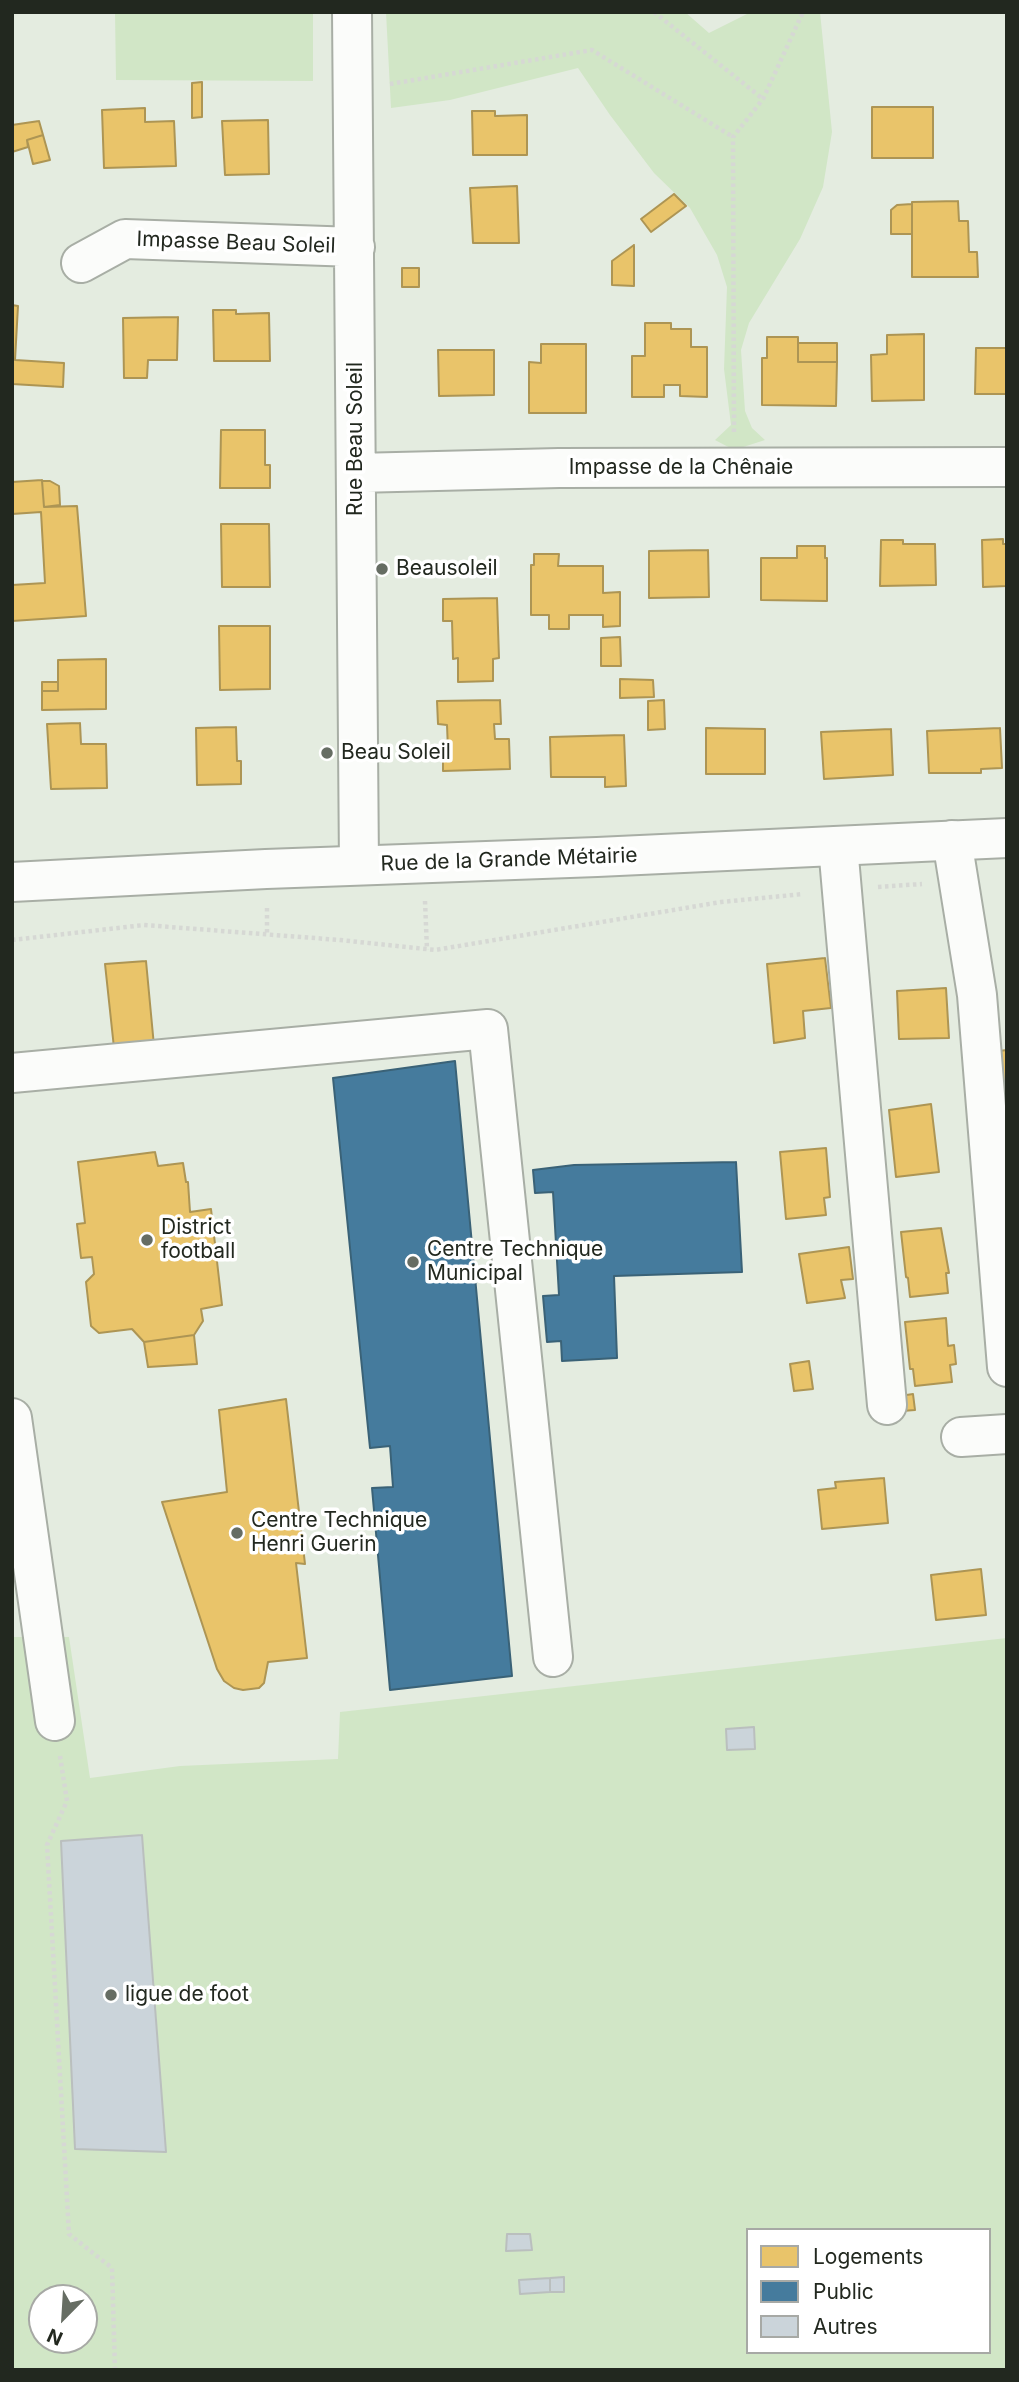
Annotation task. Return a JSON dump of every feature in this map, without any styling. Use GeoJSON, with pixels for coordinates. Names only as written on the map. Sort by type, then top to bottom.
{"type":"FeatureCollection","features":[{"type":"Feature","properties":{"kind":"street","name":"Rue Beau Soleil"},"geometry":{"type":"LineString","coordinates":[[352,12],[359,865]]}},
{"type":"Feature","properties":{"kind":"street","name":"Impasse Beau Soleil"},"geometry":{"type":"LineString","coordinates":[[81,263],[125,239],[355,247]]}},
{"type":"Feature","properties":{"kind":"street","name":"Impasse de la Chênaie"},"geometry":{"type":"LineString","coordinates":[[356,472],[559,468],[1007,467]]}},
{"type":"Feature","properties":{"kind":"street","name":"Rue de la Grande Métairie"},"geometry":{"type":"LineString","coordinates":[[12,882],[1007,838]]}},
{"type":"Feature","properties":{"kind":"street"},"geometry":{"type":"LineString","coordinates":[[952,840],[977,995],[1007,1367]]}},
{"type":"Feature","properties":{"kind":"street"},"geometry":{"type":"LineString","coordinates":[[838,846],[887,1405]]}},
{"type":"Feature","properties":{"kind":"street"},"geometry":{"type":"LineString","coordinates":[[12,1073],[488,1029],[553,1657]]}},
{"type":"Feature","properties":{"kind":"street"},"geometry":{"type":"LineString","coordinates":[[12,1418],[55,1721]]}},
{"type":"Feature","properties":{"kind":"street"},"geometry":{"type":"LineString","coordinates":[[961,1437],[1007,1434]]}},
{"type":"Feature","properties":{"kind":"path"},"geometry":{"type":"LineString","coordinates":[[654,12],[763,99]]}},
{"type":"Feature","properties":{"kind":"path"},"geometry":{"type":"LineString","coordinates":[[734,467],[733,137],[763,99],[803,12]]}},
{"type":"Feature","properties":{"kind":"path"},"geometry":{"type":"LineString","coordinates":[[354,88],[592,50],[733,137]]}},
{"type":"Feature","properties":{"kind":"path"},"geometry":{"type":"LineString","coordinates":[[423,863],[427,950]]}},
{"type":"Feature","properties":{"kind":"path"},"geometry":{"type":"LineString","coordinates":[[12,940],[144,925],[435,950],[721,902],[958,881]]}},
{"type":"Feature","properties":{"kind":"path"},"geometry":{"type":"LineString","coordinates":[[55,1721],[66,1801],[47,1845],[69,2234],[112,2269],[115,2370]]}},
{"type":"Feature","properties":{"kind":"green space"},"geometry":{"type":"Polygon","coordinates":[[[115,12],[313,12],[313,81],[116,80],[115,12]]]}},
{"type":"Feature","properties":{"kind":"green space"},"geometry":{"type":"Polygon","coordinates":[[[386,12],[685,12],[709,33],[751,12],[820,12],[832,132],[823,187],[800,239],[749,323],[741,350],[745,411],[752,428],[765,440],[734,450],[715,440],[731,425],[724,369],[727,287],[717,255],[690,208],[654,173],[578,68],[450,100],[391,108],[386,12]]]}},
{"type":"Feature","properties":{"kind":"green space"},"geometry":{"type":"Polygon","coordinates":[[[12,1637],[69,1637],[90,1778],[180,1766],[338,1759],[340,1712],[1007,1638],[1007,2370],[12,2370],[12,1637]]]}},
{"type":"Feature","properties":{"kind":"building: Logements"},"geometry":{"type":"Polygon","coordinates":[[[202,82],[202,117],[192,118],[192,83],[202,82]]]}},
{"type":"Feature","properties":{"kind":"building: Logements"},"geometry":{"type":"Polygon","coordinates":[[[872,107],[933,107],[933,158],[872,158],[872,107]]]}},
{"type":"Feature","properties":{"kind":"building: Logements"},"geometry":{"type":"Polygon","coordinates":[[[145,108],[145,122],[174,121],[176,166],[104,168],[102,110],[145,108]]]}},
{"type":"Feature","properties":{"kind":"building: Logements"},"geometry":{"type":"Polygon","coordinates":[[[472,111],[495,111],[495,116],[527,115],[527,155],[473,155],[472,111]]]}},
{"type":"Feature","properties":{"kind":"building: Logements"},"geometry":{"type":"Polygon","coordinates":[[[268,120],[269,174],[225,175],[222,121],[268,120]]]}},
{"type":"Feature","properties":{"kind":"building: Logements"},"geometry":{"type":"Polygon","coordinates":[[[39,121],[43,135],[27,140],[28,147],[12,152],[12,125],[39,121]]]}},
{"type":"Feature","properties":{"kind":"building: Logements"},"geometry":{"type":"Polygon","coordinates":[[[43,135],[50,160],[33,164],[27,140],[43,135]]]}},
{"type":"Feature","properties":{"kind":"building: Logements"},"geometry":{"type":"Polygon","coordinates":[[[517,186],[519,243],[473,243],[470,188],[517,186]]]}},
{"type":"Feature","properties":{"kind":"building: Logements"},"geometry":{"type":"Polygon","coordinates":[[[674,194],[686,206],[651,232],[641,219],[674,194]]]}},
{"type":"Feature","properties":{"kind":"building: Logements"},"geometry":{"type":"Polygon","coordinates":[[[958,201],[959,221],[968,221],[969,252],[977,252],[978,277],[912,277],[912,202],[958,201]]]}},
{"type":"Feature","properties":{"kind":"building: Logements"},"geometry":{"type":"Polygon","coordinates":[[[912,204],[912,234],[891,234],[891,210],[897,205],[912,204]]]}},
{"type":"Feature","properties":{"kind":"building: Logements"},"geometry":{"type":"Polygon","coordinates":[[[634,245],[634,286],[612,285],[612,261],[634,245]]]}},
{"type":"Feature","properties":{"kind":"building: Logements"},"geometry":{"type":"Polygon","coordinates":[[[402,268],[419,268],[419,287],[402,287],[402,268]]]}},
{"type":"Feature","properties":{"kind":"building: Logements"},"geometry":{"type":"Polygon","coordinates":[[[12,305],[18,306],[15,360],[64,363],[63,387],[12,384],[12,305]]]}},
{"type":"Feature","properties":{"kind":"building: Logements"},"geometry":{"type":"Polygon","coordinates":[[[213,310],[236,310],[236,314],[269,313],[270,361],[214,361],[213,310]]]}},
{"type":"Feature","properties":{"kind":"building: Logements"},"geometry":{"type":"Polygon","coordinates":[[[178,317],[177,360],[148,360],[147,378],[124,378],[123,318],[178,317]]]}},
{"type":"Feature","properties":{"kind":"building: Logements"},"geometry":{"type":"Polygon","coordinates":[[[645,323],[671,323],[671,329],[691,329],[691,347],[707,347],[707,397],[680,396],[680,385],[664,385],[664,397],[632,397],[632,356],[645,356],[645,323]]]}},
{"type":"Feature","properties":{"kind":"building: Logements"},"geometry":{"type":"Polygon","coordinates":[[[924,334],[924,400],[872,401],[871,355],[887,354],[887,335],[924,334]]]}},
{"type":"Feature","properties":{"kind":"building: Logements"},"geometry":{"type":"Polygon","coordinates":[[[767,337],[798,337],[798,362],[837,362],[836,406],[762,405],[762,358],[767,358],[767,337]]]}},
{"type":"Feature","properties":{"kind":"building: Logements"},"geometry":{"type":"Polygon","coordinates":[[[798,343],[837,343],[837,362],[798,362],[798,343]]]}},
{"type":"Feature","properties":{"kind":"building: Logements"},"geometry":{"type":"Polygon","coordinates":[[[541,344],[586,344],[586,413],[529,413],[529,362],[541,363],[541,344]]]}},
{"type":"Feature","properties":{"kind":"building: Logements"},"geometry":{"type":"Polygon","coordinates":[[[976,348],[1007,348],[1007,394],[975,394],[976,348]]]}},
{"type":"Feature","properties":{"kind":"building: Logements"},"geometry":{"type":"Polygon","coordinates":[[[438,350],[494,350],[494,395],[439,396],[438,350]]]}},
{"type":"Feature","properties":{"kind":"building: Logements"},"geometry":{"type":"Polygon","coordinates":[[[221,430],[265,430],[265,465],[270,465],[270,488],[220,488],[221,430]]]}},
{"type":"Feature","properties":{"kind":"building: Logements"},"geometry":{"type":"Polygon","coordinates":[[[42,480],[44,507],[77,506],[86,616],[12,621],[12,585],[45,583],[41,512],[12,514],[12,482],[42,480]]]}},
{"type":"Feature","properties":{"kind":"building: Logements"},"geometry":{"type":"Polygon","coordinates":[[[42,481],[50,481],[59,486],[60,505],[44,507],[42,481]]]}},
{"type":"Feature","properties":{"kind":"building: Logements"},"geometry":{"type":"Polygon","coordinates":[[[221,524],[269,524],[270,587],[222,587],[221,524]]]}},
{"type":"Feature","properties":{"kind":"building: Logements"},"geometry":{"type":"Polygon","coordinates":[[[1003,539],[1003,544],[1007,544],[1007,586],[983,587],[982,540],[1003,539]]]}},
{"type":"Feature","properties":{"kind":"building: Logements"},"geometry":{"type":"Polygon","coordinates":[[[881,540],[903,540],[903,544],[935,544],[936,585],[880,586],[881,540]]]}},
{"type":"Feature","properties":{"kind":"building: Logements"},"geometry":{"type":"Polygon","coordinates":[[[797,546],[825,546],[827,601],[761,600],[761,558],[797,558],[797,546]]]}},
{"type":"Feature","properties":{"kind":"building: Logements"},"geometry":{"type":"Polygon","coordinates":[[[708,550],[709,597],[649,598],[649,551],[708,550]]]}},
{"type":"Feature","properties":{"kind":"building: Logements"},"geometry":{"type":"Polygon","coordinates":[[[534,554],[559,554],[558,566],[603,566],[603,593],[620,592],[620,626],[603,627],[603,615],[569,615],[569,629],[549,629],[549,615],[531,615],[531,565],[534,565],[534,554]]]}},
{"type":"Feature","properties":{"kind":"building: Logements"},"geometry":{"type":"Polygon","coordinates":[[[497,598],[499,658],[493,659],[493,681],[458,682],[458,658],[453,659],[452,621],[443,621],[443,599],[497,598]]]}},
{"type":"Feature","properties":{"kind":"building: Logements"},"geometry":{"type":"Polygon","coordinates":[[[219,626],[270,626],[270,689],[220,690],[219,626]]]}},
{"type":"Feature","properties":{"kind":"building: Logements"},"geometry":{"type":"Polygon","coordinates":[[[620,637],[621,666],[601,666],[601,638],[620,637]]]}},
{"type":"Feature","properties":{"kind":"building: Logements"},"geometry":{"type":"Polygon","coordinates":[[[106,659],[106,709],[42,710],[42,691],[58,691],[58,660],[106,659]]]}},
{"type":"Feature","properties":{"kind":"building: Logements"},"geometry":{"type":"Polygon","coordinates":[[[620,679],[653,680],[654,697],[620,698],[620,679]]]}},
{"type":"Feature","properties":{"kind":"building: Logements"},"geometry":{"type":"Polygon","coordinates":[[[42,682],[58,682],[58,691],[42,691],[42,682]]]}},
{"type":"Feature","properties":{"kind":"building: Logements"},"geometry":{"type":"Polygon","coordinates":[[[500,700],[501,724],[494,724],[495,739],[509,739],[510,769],[443,771],[443,750],[448,750],[447,725],[438,724],[437,701],[500,700]]]}},
{"type":"Feature","properties":{"kind":"building: Logements"},"geometry":{"type":"Polygon","coordinates":[[[664,700],[665,729],[648,730],[648,701],[664,700]]]}},
{"type":"Feature","properties":{"kind":"building: Logements"},"geometry":{"type":"Polygon","coordinates":[[[80,723],[81,744],[106,744],[107,788],[51,789],[47,724],[80,723]]]}},
{"type":"Feature","properties":{"kind":"building: Logements"},"geometry":{"type":"Polygon","coordinates":[[[236,727],[241,784],[197,785],[196,728],[236,727]]]}},
{"type":"Feature","properties":{"kind":"building: Logements"},"geometry":{"type":"Polygon","coordinates":[[[706,728],[765,729],[765,774],[706,774],[706,728]]]}},
{"type":"Feature","properties":{"kind":"building: Logements"},"geometry":{"type":"Polygon","coordinates":[[[1000,728],[1002,768],[981,769],[981,773],[929,773],[927,731],[1000,728]]]}},
{"type":"Feature","properties":{"kind":"building: Logements"},"geometry":{"type":"Polygon","coordinates":[[[891,729],[893,775],[824,779],[821,732],[891,729]]]}},
{"type":"Feature","properties":{"kind":"building: Logements"},"geometry":{"type":"Polygon","coordinates":[[[624,735],[626,786],[605,787],[605,777],[551,777],[550,737],[624,735]]]}},
{"type":"Feature","properties":{"kind":"building: Logements"},"geometry":{"type":"Polygon","coordinates":[[[825,958],[831,1008],[803,1011],[805,1038],[774,1043],[767,964],[825,958]]]}},
{"type":"Feature","properties":{"kind":"building: Logements"},"geometry":{"type":"Polygon","coordinates":[[[146,961],[154,1046],[114,1048],[105,964],[146,961]]]}},
{"type":"Feature","properties":{"kind":"building: Logements"},"geometry":{"type":"Polygon","coordinates":[[[946,988],[949,1038],[899,1039],[897,991],[946,988]]]}},
{"type":"Feature","properties":{"kind":"building: Logements"},"geometry":{"type":"Polygon","coordinates":[[[1007,1050],[1007,1102],[997,1103],[991,1052],[1007,1050]]]}},
{"type":"Feature","properties":{"kind":"building: Logements"},"geometry":{"type":"Polygon","coordinates":[[[931,1104],[939,1172],[896,1177],[889,1110],[931,1104]]]}},
{"type":"Feature","properties":{"kind":"building: Logements"},"geometry":{"type":"Polygon","coordinates":[[[826,1148],[830,1197],[824,1198],[826,1215],[786,1219],[780,1152],[826,1148]]]}},
{"type":"Feature","properties":{"kind":"building: Logements","name":"District football"},"geometry":{"type":"Polygon","coordinates":[[[155,1152],[158,1166],[183,1163],[188,1182],[190,1212],[211,1209],[222,1305],[201,1309],[203,1321],[194,1335],[144,1342],[132,1329],[99,1333],[91,1326],[86,1282],[94,1274],[92,1257],[81,1258],[77,1224],[85,1223],[78,1162],[155,1152]]]}},
{"type":"Feature","properties":{"kind":"building: Logements"},"geometry":{"type":"Polygon","coordinates":[[[941,1228],[949,1273],[946,1273],[948,1293],[910,1297],[901,1232],[941,1228]]]}},
{"type":"Feature","properties":{"kind":"building: Logements"},"geometry":{"type":"Polygon","coordinates":[[[849,1247],[853,1279],[841,1280],[845,1298],[807,1303],[799,1254],[849,1247]]]}},
{"type":"Feature","properties":{"kind":"building: Logements"},"geometry":{"type":"Polygon","coordinates":[[[946,1318],[948,1346],[954,1345],[956,1364],[950,1365],[952,1382],[915,1386],[913,1369],[910,1369],[905,1322],[946,1318]]]}},
{"type":"Feature","properties":{"kind":"building: Logements"},"geometry":{"type":"Polygon","coordinates":[[[194,1335],[197,1364],[148,1367],[144,1342],[194,1335]]]}},
{"type":"Feature","properties":{"kind":"building: Logements"},"geometry":{"type":"Polygon","coordinates":[[[809,1361],[813,1389],[794,1391],[790,1364],[809,1361]]]}},
{"type":"Feature","properties":{"kind":"building: Logements"},"geometry":{"type":"Polygon","coordinates":[[[913,1394],[915,1410],[902,1411],[900,1396],[913,1394]]]}},
{"type":"Feature","properties":{"kind":"building: Logements","name":"Centre Technique Henri Guerin"},"geometry":{"type":"Polygon","coordinates":[[[286,1399],[305,1564],[296,1563],[307,1658],[268,1662],[264,1683],[259,1688],[243,1690],[224,1681],[217,1669],[162,1502],[227,1492],[219,1410],[286,1399]]]}},
{"type":"Feature","properties":{"kind":"building: Logements"},"geometry":{"type":"Polygon","coordinates":[[[884,1478],[888,1523],[822,1529],[818,1490],[836,1488],[835,1482],[884,1478]]]}},
{"type":"Feature","properties":{"kind":"building: Logements"},"geometry":{"type":"Polygon","coordinates":[[[981,1569],[986,1615],[936,1620],[931,1575],[981,1569]]]}},
{"type":"Feature","properties":{"kind":"building: Public","name":"Centre Technique Municipal"},"geometry":{"type":"Polygon","coordinates":[[[455,1061],[512,1676],[390,1690],[372,1488],[393,1487],[390,1446],[370,1448],[333,1078],[455,1061]]]}},
{"type":"Feature","properties":{"kind":"building: Public"},"geometry":{"type":"Polygon","coordinates":[[[736,1162],[742,1272],[614,1276],[617,1358],[562,1361],[561,1341],[547,1342],[543,1296],[559,1295],[553,1192],[535,1193],[533,1170],[574,1165],[736,1162]]]}},
{"type":"Feature","properties":{"kind":"building: Autres"},"geometry":{"type":"Polygon","coordinates":[[[754,1727],[755,1749],[727,1750],[726,1729],[754,1727]]]}},
{"type":"Feature","properties":{"kind":"building: Autres","name":"ligue de foot"},"geometry":{"type":"Polygon","coordinates":[[[142,1835],[166,2152],[75,2149],[61,1841],[142,1835]]]}},
{"type":"Feature","properties":{"kind":"building: Autres"},"geometry":{"type":"Polygon","coordinates":[[[507,2234],[530,2234],[532,2250],[506,2251],[507,2234]]]}},
{"type":"Feature","properties":{"kind":"building: Autres"},"geometry":{"type":"Polygon","coordinates":[[[564,2277],[564,2292],[550,2292],[550,2278],[564,2277]]]}},
{"type":"Feature","properties":{"kind":"building: Autres"},"geometry":{"type":"Polygon","coordinates":[[[550,2278],[550,2292],[520,2294],[519,2280],[550,2278]]]}},
{"type":"Feature","properties":{"kind":"place","name":"Beausoleil"},"geometry":{"type":"Point","coordinates":[382,569]}},
{"type":"Feature","properties":{"kind":"place","name":"Beau Soleil"},"geometry":{"type":"Point","coordinates":[327,753]}},
{"type":"Feature","properties":{"kind":"place","name":"District football"},"geometry":{"type":"Point","coordinates":[147,1240]}},
{"type":"Feature","properties":{"kind":"place","name":"Centre Technique Municipal"},"geometry":{"type":"Point","coordinates":[413,1262]}},
{"type":"Feature","properties":{"kind":"place","name":"Centre Technique Henri Guerin"},"geometry":{"type":"Point","coordinates":[237,1533]}},
{"type":"Feature","properties":{"kind":"place","name":"ligue de foot"},"geometry":{"type":"Point","coordinates":[111,1995]}}]}
